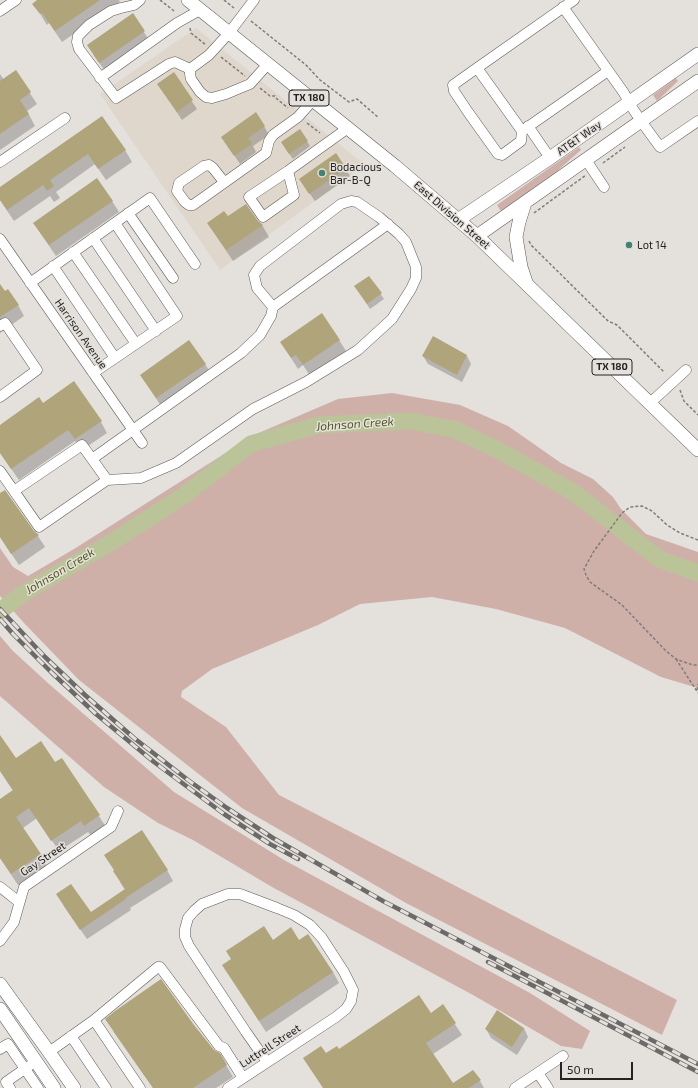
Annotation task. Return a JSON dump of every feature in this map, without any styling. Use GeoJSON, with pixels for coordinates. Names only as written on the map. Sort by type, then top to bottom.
{"type":"FeatureCollection","features":[{"type":"Feature","properties":{"kind":"main road","name":"East Division Street"},"geometry":{"type":"LineString","coordinates":[[188,0],[395,166],[477,236],[698,450]]}},
{"type":"Feature","properties":{"kind":"main road","name":"AT&T Way"},"geometry":{"type":"LineString","coordinates":[[458,220],[550,158],[698,54]]}},
{"type":"Feature","properties":{"kind":"main road","name":"AT&T Way"},"geometry":{"type":"LineString","coordinates":[[477,236],[698,81]]}},
{"type":"Feature","properties":{"kind":"main road"},"geometry":{"type":"LineString","coordinates":[[525,203],[516,237],[521,268],[527,284]]}},
{"type":"Feature","properties":{"kind":"main road"},"geometry":{"type":"LineString","coordinates":[[0,984],[74,1088]]}},
{"type":"Feature","properties":{"kind":"main road"},"geometry":{"type":"LineString","coordinates":[[0,1009],[30,1065],[54,1088]]}},
{"type":"Feature","properties":{"kind":"main road"},"geometry":{"type":"LineString","coordinates":[[30,1065],[49,1052]]}},
{"type":"Feature","properties":{"kind":"street"},"geometry":{"type":"LineString","coordinates":[[0,11],[16,0]]}},
{"type":"Feature","properties":{"kind":"street"},"geometry":{"type":"LineString","coordinates":[[140,0],[134,5],[111,11],[89,24],[78,36],[77,42],[79,49],[100,78],[116,98],[168,64],[175,62],[190,69]]}},
{"type":"Feature","properties":{"kind":"street"},"geometry":{"type":"LineString","coordinates":[[190,69],[209,54],[229,33],[254,0]]}},
{"type":"Feature","properties":{"kind":"street"},"geometry":{"type":"LineString","coordinates":[[574,0],[454,84],[453,89],[498,154],[502,155],[521,141],[525,129],[608,71]]}},
{"type":"Feature","properties":{"kind":"street"},"geometry":{"type":"LineString","coordinates":[[563,7],[660,147],[698,121]]}},
{"type":"Feature","properties":{"kind":"street"},"geometry":{"type":"LineString","coordinates":[[100,78],[177,23],[200,10]]}},
{"type":"Feature","properties":{"kind":"street"},"geometry":{"type":"LineString","coordinates":[[190,69],[191,79],[200,92],[206,97],[212,98],[232,92],[250,84],[268,64]]}},
{"type":"Feature","properties":{"kind":"street"},"geometry":{"type":"LineString","coordinates":[[477,68],[550,158]]}},
{"type":"Feature","properties":{"kind":"street"},"geometry":{"type":"LineString","coordinates":[[224,182],[209,165],[204,166],[179,183],[178,191],[185,202],[189,205],[193,204],[266,153],[268,149],[268,141],[273,135],[298,117],[313,100]]}},
{"type":"Feature","properties":{"kind":"street"},"geometry":{"type":"LineString","coordinates":[[0,162],[65,118]]}},
{"type":"Feature","properties":{"kind":"street"},"geometry":{"type":"LineString","coordinates":[[288,171],[294,195],[263,217],[249,197],[348,128]]}},
{"type":"Feature","properties":{"kind":"street"},"geometry":{"type":"LineString","coordinates":[[586,160],[604,186]]}},
{"type":"Feature","properties":{"kind":"street"},"geometry":{"type":"LineString","coordinates":[[30,282],[150,198],[194,264]]}},
{"type":"Feature","properties":{"kind":"street"},"geometry":{"type":"LineString","coordinates":[[0,471],[39,527],[107,480],[141,478],[176,463],[253,409],[306,382],[358,350],[392,319],[411,289],[416,278],[416,267],[406,242],[399,234],[388,224],[357,202],[351,200],[342,204],[260,266],[254,275],[257,288],[273,308]]}},
{"type":"Feature","properties":{"kind":"street"},"geometry":{"type":"LineString","coordinates":[[128,213],[173,278]]}},
{"type":"Feature","properties":{"kind":"street"},"geometry":{"type":"LineString","coordinates":[[93,373],[178,316],[115,223]]}},
{"type":"Feature","properties":{"kind":"street"},"geometry":{"type":"LineString","coordinates":[[92,459],[241,353],[260,335],[271,316],[273,308],[388,224]]}},
{"type":"Feature","properties":{"kind":"street"},"geometry":{"type":"LineString","coordinates":[[93,238],[156,331]]}},
{"type":"Feature","properties":{"kind":"street","name":"Harrison Avenue"},"geometry":{"type":"LineString","coordinates":[[0,239],[142,443]]}},
{"type":"Feature","properties":{"kind":"street"},"geometry":{"type":"LineString","coordinates":[[73,252],[136,344]]}},
{"type":"Feature","properties":{"kind":"street"},"geometry":{"type":"LineString","coordinates":[[53,266],[115,358]]}},
{"type":"Feature","properties":{"kind":"street"},"geometry":{"type":"LineString","coordinates":[[0,326],[5,323],[37,370],[0,397]]}},
{"type":"Feature","properties":{"kind":"street"},"geometry":{"type":"LineString","coordinates":[[650,403],[686,370]]}},
{"type":"Feature","properties":{"kind":"street"},"geometry":{"type":"LineString","coordinates":[[14,491],[82,444],[107,480]]}},
{"type":"Feature","properties":{"kind":"street","name":"Gay Street"},"geometry":{"type":"LineString","coordinates":[[0,941],[14,922],[24,886],[111,827],[118,811]]}},
{"type":"Feature","properties":{"kind":"street"},"geometry":{"type":"LineString","coordinates":[[0,887],[19,902]]}},
{"type":"Feature","properties":{"kind":"street","name":"Luttrell Street"},"geometry":{"type":"LineString","coordinates":[[228,1088],[325,1024],[346,1009],[351,1001],[353,990],[344,972],[322,938],[310,926],[294,915],[240,894],[228,894],[202,904],[194,911],[188,918],[184,928],[185,937],[189,946],[267,1062]]}},
{"type":"Feature","properties":{"kind":"street"},"geometry":{"type":"LineString","coordinates":[[49,1052],[94,1020],[158,967],[160,967],[219,1046],[224,1048],[244,1078]]}},
{"type":"Feature","properties":{"kind":"street"},"geometry":{"type":"LineString","coordinates":[[94,1020],[140,1088]]}},
{"type":"Feature","properties":{"kind":"street"},"geometry":{"type":"LineString","coordinates":[[71,1036],[106,1088]]}},
{"type":"Feature","properties":{"kind":"street"},"geometry":{"type":"LineString","coordinates":[[0,1049],[8,1044],[30,1065],[38,1088]]}},
{"type":"Feature","properties":{"kind":"street"},"geometry":{"type":"LineString","coordinates":[[515,1088],[563,1056]]}},
{"type":"Feature","properties":{"kind":"street"},"geometry":{"type":"LineString","coordinates":[[5,1085],[30,1065]]}},
{"type":"Feature","properties":{"kind":"street"},"geometry":{"type":"LineString","coordinates":[[538,1073],[548,1088]]}},
{"type":"Feature","properties":{"kind":"path"},"geometry":{"type":"LineString","coordinates":[[160,0],[174,11]]}},
{"type":"Feature","properties":{"kind":"path"},"geometry":{"type":"LineString","coordinates":[[224,0],[234,8]]}},
{"type":"Feature","properties":{"kind":"path"},"geometry":{"type":"LineString","coordinates":[[250,21],[306,65],[320,80],[349,102],[357,99],[379,118]]}},
{"type":"Feature","properties":{"kind":"path"},"geometry":{"type":"LineString","coordinates":[[189,24],[191,34],[208,47]]}},
{"type":"Feature","properties":{"kind":"path"},"geometry":{"type":"LineString","coordinates":[[218,54],[248,78]]}},
{"type":"Feature","properties":{"kind":"path"},"geometry":{"type":"LineString","coordinates":[[257,85],[270,96],[275,96],[288,108]]}},
{"type":"Feature","properties":{"kind":"path"},"geometry":{"type":"LineString","coordinates":[[307,123],[320,133]]}},
{"type":"Feature","properties":{"kind":"path"},"geometry":{"type":"LineString","coordinates":[[603,163],[628,145]]}},
{"type":"Feature","properties":{"kind":"path"},"geometry":{"type":"LineString","coordinates":[[532,215],[586,175]]}},
{"type":"Feature","properties":{"kind":"path"},"geometry":{"type":"LineString","coordinates":[[528,240],[531,245],[608,321],[617,325],[664,372]]}},
{"type":"Feature","properties":{"kind":"path"},"geometry":{"type":"LineString","coordinates":[[678,386],[684,401],[698,416]]}},
{"type":"Feature","properties":{"kind":"path"},"geometry":{"type":"LineString","coordinates":[[698,540],[680,533],[667,525],[652,511],[642,506],[630,506],[622,513],[599,544],[584,569],[590,582],[622,605],[666,651],[676,659],[688,664],[698,665]]}},
{"type":"Feature","properties":{"kind":"path"},"geometry":{"type":"LineString","coordinates":[[676,659],[697,692]]}},
{"type":"Feature","properties":{"kind":"path"},"geometry":{"type":"LineString","coordinates":[[697,692],[698,684]]}},
{"type":"Feature","properties":{"kind":"shaded area"},"geometry":{"type":"Polygon","coordinates":[[[196,28],[365,165],[220,270],[100,94],[196,28]]]}},
{"type":"Feature","properties":{"kind":"shaded area"},"geometry":{"type":"Polygon","coordinates":[[[676,78],[678,81],[657,101],[653,95],[676,78]]]}},
{"type":"Feature","properties":{"kind":"shaded area"},"geometry":{"type":"Polygon","coordinates":[[[579,147],[581,150],[556,172],[501,211],[497,205],[579,147]]]}},
{"type":"Feature","properties":{"kind":"shaded area"},"geometry":{"type":"Polygon","coordinates":[[[392,393],[460,405],[508,426],[561,463],[593,479],[613,497],[621,509],[646,534],[698,552],[698,688],[661,677],[565,628],[496,609],[432,597],[360,604],[318,625],[212,669],[182,691],[181,697],[226,727],[279,795],[677,1000],[662,1035],[406,903],[242,808],[79,680],[0,596],[0,548],[13,567],[28,576],[74,549],[254,435],[338,399],[392,393]]]}},
{"type":"Feature","properties":{"kind":"shaded area"},"geometry":{"type":"Polygon","coordinates":[[[0,636],[13,651],[49,684],[174,792],[284,860],[530,993],[590,1031],[582,1049],[561,1046],[473,995],[272,887],[193,840],[158,823],[104,787],[0,696],[0,636]]]}},
{"type":"Feature","properties":{"kind":"building"},"geometry":{"type":"Polygon","coordinates":[[[37,0],[100,0],[55,31],[42,13],[40,14],[32,4],[37,0]]]}},
{"type":"Feature","properties":{"kind":"building"},"geometry":{"type":"Polygon","coordinates":[[[133,13],[145,31],[99,63],[87,45],[133,13]]]}},
{"type":"Feature","properties":{"kind":"building"},"geometry":{"type":"Polygon","coordinates":[[[16,70],[31,92],[20,100],[29,114],[0,134],[0,81],[16,70]]]}},
{"type":"Feature","properties":{"kind":"building"},"geometry":{"type":"Polygon","coordinates":[[[174,72],[193,100],[177,112],[157,84],[174,72]]]}},
{"type":"Feature","properties":{"kind":"building"},"geometry":{"type":"Polygon","coordinates":[[[256,112],[265,126],[248,138],[252,144],[234,156],[221,137],[256,112]]]}},
{"type":"Feature","properties":{"kind":"building"},"geometry":{"type":"Polygon","coordinates":[[[102,116],[126,150],[98,169],[88,154],[50,180],[54,186],[47,191],[43,185],[7,210],[0,200],[0,187],[102,116]]]}},
{"type":"Feature","properties":{"kind":"building"},"geometry":{"type":"Polygon","coordinates":[[[300,129],[308,141],[289,154],[281,142],[300,129]]]}},
{"type":"Feature","properties":{"kind":"building","name":"Bodacious Bar-B-Q"},"geometry":{"type":"Polygon","coordinates":[[[336,153],[346,168],[309,194],[299,179],[336,153]]]}},
{"type":"Feature","properties":{"kind":"building"},"geometry":{"type":"Polygon","coordinates":[[[97,178],[113,201],[49,245],[33,223],[97,178]]]}},
{"type":"Feature","properties":{"kind":"building"},"geometry":{"type":"Polygon","coordinates":[[[246,204],[258,221],[263,225],[226,250],[207,223],[224,211],[228,216],[246,204]]]}},
{"type":"Feature","properties":{"kind":"building"},"geometry":{"type":"Polygon","coordinates":[[[369,276],[382,293],[367,304],[354,286],[369,276]]]}},
{"type":"Feature","properties":{"kind":"building"},"geometry":{"type":"Polygon","coordinates":[[[0,284],[5,291],[8,289],[19,305],[0,317],[0,284]]]}},
{"type":"Feature","properties":{"kind":"building"},"geometry":{"type":"Polygon","coordinates":[[[322,313],[340,340],[303,365],[296,355],[291,358],[280,342],[322,313]]]}},
{"type":"Feature","properties":{"kind":"building"},"geometry":{"type":"Polygon","coordinates":[[[433,336],[467,355],[457,375],[422,356],[433,336]]]}},
{"type":"Feature","properties":{"kind":"building"},"geometry":{"type":"Polygon","coordinates":[[[189,340],[206,364],[156,398],[140,375],[189,340]]]}},
{"type":"Feature","properties":{"kind":"building"},"geometry":{"type":"Polygon","coordinates":[[[74,381],[102,421],[75,439],[68,430],[11,469],[0,453],[0,425],[39,397],[43,403],[74,381]]]}},
{"type":"Feature","properties":{"kind":"building"},"geometry":{"type":"Polygon","coordinates":[[[5,490],[34,531],[39,535],[11,554],[0,537],[0,493],[5,490]]]}},
{"type":"Feature","properties":{"kind":"building"},"geometry":{"type":"Polygon","coordinates":[[[0,735],[16,758],[41,741],[55,762],[62,758],[100,815],[84,826],[81,821],[51,841],[29,808],[16,817],[41,854],[11,874],[0,858],[0,799],[13,790],[0,771],[0,735]]]}},
{"type":"Feature","properties":{"kind":"building"},"geometry":{"type":"Polygon","coordinates":[[[142,830],[168,870],[80,930],[56,894],[71,884],[91,912],[125,889],[104,855],[142,830]]]}},
{"type":"Feature","properties":{"kind":"building"},"geometry":{"type":"Polygon","coordinates":[[[264,926],[273,940],[291,927],[299,940],[308,934],[333,972],[259,1021],[222,965],[231,959],[226,951],[264,926]]]}},
{"type":"Feature","properties":{"kind":"building"},"geometry":{"type":"Polygon","coordinates":[[[161,979],[194,1025],[214,1050],[220,1053],[227,1065],[193,1088],[153,1088],[105,1019],[161,979]]]}},
{"type":"Feature","properties":{"kind":"building"},"geometry":{"type":"Polygon","coordinates":[[[419,995],[431,1013],[443,1004],[456,1023],[426,1043],[453,1083],[473,1070],[481,1080],[469,1088],[323,1088],[303,1058],[321,1046],[326,1053],[337,1046],[339,1049],[419,995]]]}},
{"type":"Feature","properties":{"kind":"building"},"geometry":{"type":"Polygon","coordinates":[[[497,1010],[524,1028],[512,1047],[485,1029],[497,1010]]]}},
{"type":"Feature","properties":{"kind":"waterway","name":"Johnson Creek"},"geometry":{"type":"LineString","coordinates":[[0,611],[21,595],[115,540],[183,496],[251,444],[318,425],[411,421],[456,430],[500,451],[573,492],[659,559],[698,573]]}},
{"type":"Feature","properties":{"kind":"railway"},"geometry":{"type":"LineString","coordinates":[[0,609],[45,657],[134,738],[188,780],[273,838],[383,901],[698,1064]]}},
{"type":"Feature","properties":{"kind":"railway"},"geometry":{"type":"LineString","coordinates":[[0,619],[51,672],[96,714],[154,762],[224,814],[270,844],[298,859]]}},
{"type":"Feature","properties":{"kind":"railway"},"geometry":{"type":"LineString","coordinates":[[488,962],[698,1072]]}},
{"type":"Feature","properties":{"kind":"place","name":"Bodacious Bar-B-Q"},"geometry":{"type":"Point","coordinates":[322,173]}},
{"type":"Feature","properties":{"kind":"place","name":"Lot 14"},"geometry":{"type":"Point","coordinates":[629,245]}}]}
